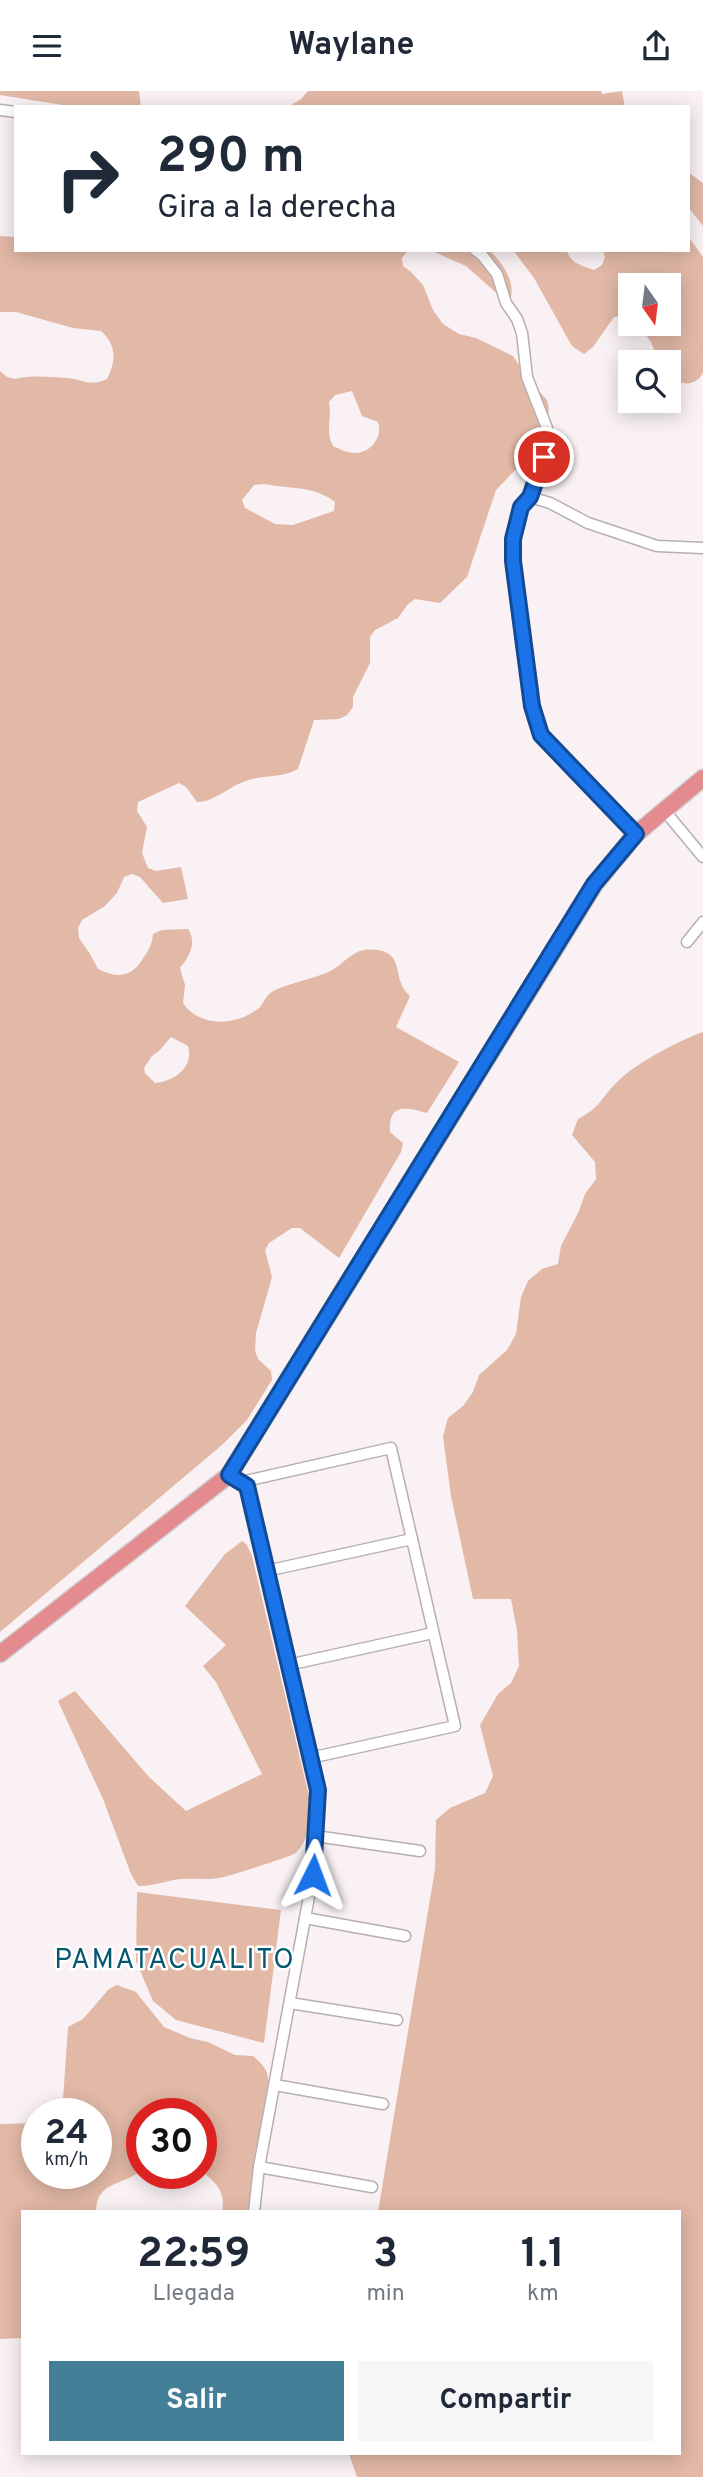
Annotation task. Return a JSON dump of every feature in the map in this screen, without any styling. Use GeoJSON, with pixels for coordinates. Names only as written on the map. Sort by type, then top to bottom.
{"type":"FeatureCollection","features":[{"type":"Feature","properties":{"kind":"highway"},"geometry":{"type":"LineString","coordinates":[[0,1654],[235,1479],[594,884],[636,834],[703,778]]}},
{"type":"Feature","properties":{"kind":"street"},"geometry":{"type":"LineString","coordinates":[[478,252],[496,274],[506,303],[517,319],[522,333],[527,377],[547,428],[544,457],[530,497],[521,507],[513,539],[513,561],[532,706],[541,735],[636,834]]}},
{"type":"Feature","properties":{"kind":"street"},"geometry":{"type":"LineString","coordinates":[[530,497],[550,503],[588,523],[657,545],[703,548]]}},
{"type":"Feature","properties":{"kind":"street"},"geometry":{"type":"LineString","coordinates":[[664,810],[703,857]]}},
{"type":"Feature","properties":{"kind":"street"},"geometry":{"type":"LineString","coordinates":[[687,942],[703,922]]}},
{"type":"Feature","properties":{"kind":"street"},"geometry":{"type":"LineString","coordinates":[[235,1479],[391,1448],[455,1726],[310,1758]]}},
{"type":"Feature","properties":{"kind":"street"},"geometry":{"type":"LineString","coordinates":[[235,1479],[247,1486],[318,1790],[313,1875],[259,2167],[254,2210]]}},
{"type":"Feature","properties":{"kind":"street"},"geometry":{"type":"LineString","coordinates":[[266,1571],[412,1539]]}},
{"type":"Feature","properties":{"kind":"street"},"geometry":{"type":"LineString","coordinates":[[288,1665],[433,1633]]}},
{"type":"Feature","properties":{"kind":"street"},"geometry":{"type":"LineString","coordinates":[[315,1836],[420,1851]]}},
{"type":"Feature","properties":{"kind":"street"},"geometry":{"type":"LineString","coordinates":[[305,1918],[405,1936]]}},
{"type":"Feature","properties":{"kind":"street"},"geometry":{"type":"LineString","coordinates":[[290,2003],[397,2020]]}},
{"type":"Feature","properties":{"kind":"street"},"geometry":{"type":"LineString","coordinates":[[275,2085],[383,2104]]}},
{"type":"Feature","properties":{"kind":"street"},"geometry":{"type":"LineString","coordinates":[[259,2167],[372,2187]]}},
{"type":"Feature","properties":{"kind":"shaded area"},"geometry":{"type":"Polygon","coordinates":[[[0,91],[139,91],[141,105],[62,105],[0,95],[0,91]]]}},
{"type":"Feature","properties":{"kind":"shaded area"},"geometry":{"type":"Polygon","coordinates":[[[308,91],[601,91],[602,94],[622,91],[625,105],[291,105],[308,91]]]}},
{"type":"Feature","properties":{"kind":"shaded area"},"geometry":{"type":"Polygon","coordinates":[[[690,173],[703,183],[703,226],[690,210],[690,173]]]}},
{"type":"Feature","properties":{"kind":"shaded area"},"geometry":{"type":"Polygon","coordinates":[[[0,236],[14,237],[14,252],[406,252],[402,258],[403,266],[423,285],[433,310],[443,324],[459,334],[476,338],[513,356],[528,379],[547,400],[549,409],[547,426],[522,463],[496,490],[467,577],[440,603],[415,599],[398,618],[375,630],[370,637],[370,663],[353,697],[353,707],[347,715],[339,719],[314,720],[298,769],[250,780],[203,801],[197,802],[186,787],[179,783],[138,802],[137,811],[147,827],[142,853],[148,868],[156,871],[181,867],[188,899],[163,903],[140,877],[132,874],[124,877],[117,893],[105,906],[82,920],[78,928],[79,938],[98,969],[116,975],[128,973],[138,966],[152,942],[153,934],[162,930],[188,929],[192,939],[191,949],[180,968],[185,985],[183,1003],[199,1017],[219,1022],[250,1014],[259,1008],[272,992],[325,973],[359,951],[383,951],[394,960],[401,984],[410,996],[396,1027],[459,1062],[427,1113],[400,1109],[392,1116],[390,1132],[403,1143],[401,1152],[339,1258],[300,1228],[292,1228],[269,1243],[265,1250],[272,1277],[256,1333],[255,1351],[258,1359],[271,1371],[272,1380],[247,1420],[222,1445],[0,1632],[0,371],[15,379],[48,377],[96,383],[107,379],[113,353],[110,342],[101,331],[73,328],[16,312],[0,312],[0,236]],[[352,391],[335,395],[329,402],[329,430],[333,446],[355,453],[371,447],[379,433],[378,422],[362,416],[352,391]],[[264,484],[254,485],[242,500],[245,508],[275,524],[293,525],[334,511],[335,502],[318,493],[264,484]],[[171,1037],[144,1068],[145,1073],[155,1083],[176,1076],[188,1060],[188,1046],[171,1037]]]}},
{"type":"Feature","properties":{"kind":"shaded area"},"geometry":{"type":"Polygon","coordinates":[[[690,239],[703,257],[703,373],[698,379],[681,383],[681,350],[654,350],[647,336],[681,336],[681,273],[618,273],[618,316],[614,317],[593,347],[584,354],[572,346],[534,278],[514,252],[568,252],[574,261],[594,270],[602,265],[604,252],[690,252],[690,239]]]}},
{"type":"Feature","properties":{"kind":"shaded area"},"geometry":{"type":"Polygon","coordinates":[[[434,252],[491,252],[509,278],[511,297],[502,298],[466,266],[434,252]]]}},
{"type":"Feature","properties":{"kind":"shaded area"},"geometry":{"type":"Polygon","coordinates":[[[703,1032],[703,2477],[357,2477],[349,2455],[681,2455],[681,2210],[378,2210],[435,1869],[436,1820],[450,1808],[485,1793],[493,1776],[480,1725],[498,1694],[511,1683],[519,1666],[517,1630],[511,1599],[473,1599],[451,1496],[443,1436],[448,1418],[463,1406],[473,1392],[479,1375],[507,1350],[516,1334],[521,1297],[528,1281],[542,1269],[558,1264],[561,1246],[585,1194],[596,1179],[595,1162],[572,1135],[578,1119],[596,1106],[617,1082],[635,1067],[703,1032]]]}},
{"type":"Feature","properties":{"kind":"shaded area"},"geometry":{"type":"Polygon","coordinates":[[[242,1541],[252,1556],[309,1796],[307,1834],[296,1853],[246,1870],[219,1878],[181,1879],[138,1886],[103,1799],[58,1701],[75,1691],[149,1777],[186,1811],[262,1774],[216,1682],[203,1666],[226,1645],[185,1606],[225,1554],[242,1541]]]}},
{"type":"Feature","properties":{"kind":"shaded area"},"geometry":{"type":"Polygon","coordinates":[[[137,1892],[281,1910],[264,2043],[176,2020],[153,2001],[136,1961],[137,1892]]]}},
{"type":"Feature","properties":{"kind":"shaded area"},"geometry":{"type":"Polygon","coordinates":[[[117,1985],[136,1992],[164,2027],[208,2042],[235,2055],[253,2056],[261,2063],[268,2078],[268,2094],[252,2180],[253,2210],[222,2210],[223,2199],[217,2186],[217,2098],[126,2098],[126,2178],[112,2185],[112,2098],[63,2098],[68,2027],[83,2019],[109,1989],[117,1985]]]}},
{"type":"Feature","properties":{"kind":"shaded area"},"geometry":{"type":"Polygon","coordinates":[[[21,2123],[21,2189],[105,2189],[97,2202],[96,2210],[21,2210],[21,2339],[0,2339],[0,2124],[21,2123]]]}},
{"type":"Feature","properties":{"kind":"district","name":"PAMATACUALITO"},"geometry":{"type":"Point","coordinates":[175,1958]}},
{"type":"Feature","properties":{"kind":"route"},"geometry":{"type":"LineString","coordinates":[[313,1875],[318,1790],[247,1486],[229,1475],[594,884],[636,834],[541,735],[532,706],[513,561],[513,539],[521,507],[530,497],[544,457]]}}]}
